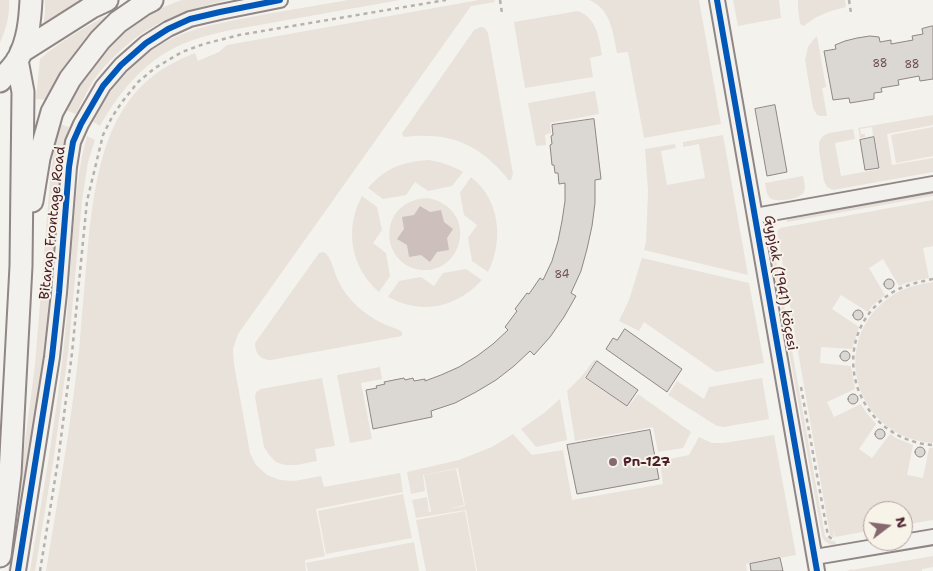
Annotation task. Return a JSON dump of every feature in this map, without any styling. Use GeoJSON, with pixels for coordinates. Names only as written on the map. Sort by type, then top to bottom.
{"type":"FeatureCollection","features":[{"type":"Feature","properties":{"kind":"main road"},"geometry":{"type":"LineString","coordinates":[[0,81],[19,56],[30,24],[31,0]]}},
{"type":"Feature","properties":{"kind":"main road"},"geometry":{"type":"LineString","coordinates":[[19,56],[92,7],[107,0]]}},
{"type":"Feature","properties":{"kind":"main road"},"geometry":{"type":"LineString","coordinates":[[21,266],[39,158],[52,112],[70,79],[100,40],[118,22],[152,0]]}},
{"type":"Feature","properties":{"kind":"main road"},"geometry":{"type":"LineString","coordinates":[[0,556],[10,474],[21,266],[22,92],[19,56]]}},
{"type":"Feature","properties":{"kind":"main road"},"geometry":{"type":"LineString","coordinates":[[0,416],[17,341]]}},
{"type":"Feature","properties":{"kind":"street","name":"Bitarap Frontage Road"},"geometry":{"type":"LineString","coordinates":[[18,571],[52,357],[69,167],[73,142],[81,124],[104,86],[121,65],[146,43],[168,29],[190,19],[280,0]]}},
{"type":"Feature","properties":{"kind":"street","name":"Gypjak (1941) köçesi"},"geometry":{"type":"LineString","coordinates":[[718,0],[816,564]]}},
{"type":"Feature","properties":{"kind":"street"},"geometry":{"type":"LineString","coordinates":[[755,216],[933,184]]}},
{"type":"Feature","properties":{"kind":"street"},"geometry":{"type":"LineString","coordinates":[[816,564],[933,537]]}},
{"type":"Feature","properties":{"kind":"path"},"geometry":{"type":"LineString","coordinates":[[40,571],[58,461],[72,353],[86,201],[103,135],[122,102],[138,82],[155,68],[182,52],[204,44],[239,35],[446,0]]}},
{"type":"Feature","properties":{"kind":"path"},"geometry":{"type":"LineString","coordinates":[[500,0],[502,13]]}},
{"type":"Feature","properties":{"kind":"path"},"geometry":{"type":"LineString","coordinates":[[849,0],[851,13]]}},
{"type":"Feature","properties":{"kind":"path"},"geometry":{"type":"LineString","coordinates":[[933,279],[907,285],[882,300],[872,310],[858,335],[853,363],[854,378],[858,392],[864,405],[873,416],[895,435],[908,441],[933,445]]}},
{"type":"Feature","properties":{"kind":"path"},"geometry":{"type":"LineString","coordinates":[[800,379],[828,536],[832,539],[837,539]]}},
{"type":"Feature","properties":{"kind":"shaded area"},"geometry":{"type":"Polygon","coordinates":[[[0,0],[9,0],[9,11],[0,43],[0,0]]]}},
{"type":"Feature","properties":{"kind":"shaded area"},"geometry":{"type":"Polygon","coordinates":[[[45,0],[88,0],[43,29],[45,0]]]}},
{"type":"Feature","properties":{"kind":"shaded area"},"geometry":{"type":"Polygon","coordinates":[[[182,0],[227,0],[196,8],[170,18],[133,40],[101,70],[76,114],[65,110],[84,75],[114,39],[153,12],[182,0]]]}},
{"type":"Feature","properties":{"kind":"shaded area"},"geometry":{"type":"Polygon","coordinates":[[[348,0],[400,0],[231,30],[184,43],[166,53],[143,70],[124,90],[100,126],[92,121],[107,96],[126,73],[149,53],[173,38],[217,24],[348,0]]]}},
{"type":"Feature","properties":{"kind":"shaded area"},"geometry":{"type":"Polygon","coordinates":[[[479,0],[494,0],[495,2],[471,6],[238,334],[233,349],[250,453],[256,465],[267,475],[280,480],[294,481],[321,476],[324,487],[400,473],[403,492],[316,509],[325,556],[305,560],[306,571],[46,571],[76,378],[94,197],[110,134],[132,97],[150,79],[170,64],[195,53],[198,61],[219,52],[227,45],[479,0]]]}},
{"type":"Feature","properties":{"kind":"shaded area"},"geometry":{"type":"Polygon","coordinates":[[[589,0],[699,0],[721,124],[644,138],[628,52],[617,53],[610,22],[602,9],[589,0]]]}},
{"type":"Feature","properties":{"kind":"shaded area"},"geometry":{"type":"Polygon","coordinates":[[[733,0],[779,0],[781,18],[738,26],[733,0]]]}},
{"type":"Feature","properties":{"kind":"shaded area"},"geometry":{"type":"Polygon","coordinates":[[[798,0],[845,0],[846,7],[824,14],[804,26],[800,24],[798,0]]]}},
{"type":"Feature","properties":{"kind":"shaded area"},"geometry":{"type":"Polygon","coordinates":[[[578,11],[589,18],[596,29],[600,42],[602,55],[590,58],[593,77],[525,88],[514,22],[578,11]]]}},
{"type":"Feature","properties":{"kind":"shaded area"},"geometry":{"type":"Polygon","coordinates":[[[105,16],[108,19],[72,58],[60,75],[47,100],[36,99],[40,59],[63,41],[105,16]]]}},
{"type":"Feature","properties":{"kind":"shaded area"},"geometry":{"type":"Polygon","coordinates":[[[484,27],[488,33],[513,174],[511,180],[508,180],[485,156],[461,142],[435,136],[404,137],[402,134],[474,30],[484,27]]]}},
{"type":"Feature","properties":{"kind":"shaded area"},"geometry":{"type":"Polygon","coordinates":[[[817,36],[826,87],[822,88],[827,116],[817,115],[813,108],[805,60],[808,47],[817,36]]]}},
{"type":"Feature","properties":{"kind":"shaded area"},"geometry":{"type":"Polygon","coordinates":[[[595,91],[599,114],[550,123],[551,133],[545,135],[546,145],[536,146],[528,103],[595,91]]]}},
{"type":"Feature","properties":{"kind":"shaded area"},"geometry":{"type":"Polygon","coordinates":[[[933,115],[933,125],[887,134],[892,165],[933,158],[933,172],[833,190],[827,187],[824,181],[819,150],[819,142],[823,136],[829,133],[853,129],[855,139],[835,143],[841,176],[880,169],[872,127],[860,129],[861,134],[865,134],[865,137],[860,138],[858,128],[933,115]]]}},
{"type":"Feature","properties":{"kind":"shaded area"},"geometry":{"type":"Polygon","coordinates":[[[60,124],[69,127],[62,153],[44,365],[13,571],[8,571],[35,365],[50,181],[60,124]]]}},
{"type":"Feature","properties":{"kind":"shaded area"},"geometry":{"type":"Polygon","coordinates":[[[933,127],[933,156],[896,163],[891,135],[933,127]]]}},
{"type":"Feature","properties":{"kind":"shaded area"},"geometry":{"type":"Polygon","coordinates":[[[723,135],[748,275],[644,250],[648,191],[645,149],[675,144],[676,148],[661,151],[667,185],[705,178],[699,144],[683,147],[683,142],[723,135]]]}},
{"type":"Feature","properties":{"kind":"shaded area"},"geometry":{"type":"Polygon","coordinates":[[[87,136],[95,140],[88,162],[82,201],[68,354],[35,571],[30,571],[58,394],[77,190],[87,136]]]}},
{"type":"Feature","properties":{"kind":"shaded area"},"geometry":{"type":"Polygon","coordinates":[[[428,160],[446,164],[463,172],[452,186],[428,191],[415,182],[406,195],[383,199],[368,188],[381,175],[395,167],[410,162],[428,160]]]}},
{"type":"Feature","properties":{"kind":"shaded area"},"geometry":{"type":"Polygon","coordinates":[[[803,176],[805,190],[798,197],[788,200],[777,200],[770,198],[766,191],[765,183],[803,176]]]}},
{"type":"Feature","properties":{"kind":"shaded area"},"geometry":{"type":"Polygon","coordinates":[[[471,177],[481,186],[488,197],[496,221],[496,247],[488,272],[472,261],[468,238],[477,225],[464,215],[460,193],[471,177]]]}},
{"type":"Feature","properties":{"kind":"shaded area"},"geometry":{"type":"Polygon","coordinates":[[[933,192],[933,196],[787,222],[787,218],[933,192]]]}},
{"type":"Feature","properties":{"kind":"shaded area"},"geometry":{"type":"Polygon","coordinates":[[[362,196],[377,207],[382,230],[373,243],[386,253],[390,276],[379,292],[362,272],[353,247],[353,222],[362,196]]]}},
{"type":"Feature","properties":{"kind":"shaded area"},"geometry":{"type":"Polygon","coordinates":[[[428,198],[444,204],[454,214],[459,226],[460,239],[456,251],[448,261],[437,268],[422,270],[408,266],[397,257],[391,246],[389,233],[392,221],[399,210],[411,202],[428,198]]]}},
{"type":"Feature","properties":{"kind":"shaded area"},"geometry":{"type":"Polygon","coordinates":[[[933,200],[933,246],[923,248],[929,278],[899,286],[883,259],[869,268],[885,295],[868,312],[841,295],[832,309],[859,327],[852,349],[821,347],[820,363],[851,366],[855,389],[827,402],[834,417],[861,404],[876,424],[859,449],[872,458],[890,434],[913,445],[907,475],[923,478],[929,448],[933,448],[933,520],[913,523],[913,501],[863,501],[863,532],[835,537],[833,527],[834,538],[830,535],[777,231],[780,228],[933,200]]]}},
{"type":"Feature","properties":{"kind":"shaded area"},"geometry":{"type":"Polygon","coordinates":[[[420,206],[430,212],[441,210],[444,222],[453,229],[447,238],[449,250],[437,252],[430,262],[421,255],[409,257],[407,245],[397,239],[404,229],[402,217],[414,215],[420,206]]]}},
{"type":"Feature","properties":{"kind":"shaded area"},"geometry":{"type":"Polygon","coordinates":[[[775,222],[777,224],[772,228],[771,232],[825,536],[831,541],[835,541],[836,545],[827,543],[822,536],[768,233],[770,227],[775,222]]]}},
{"type":"Feature","properties":{"kind":"shaded area"},"geometry":{"type":"Polygon","coordinates":[[[323,252],[329,257],[337,279],[352,301],[370,316],[402,332],[402,336],[271,360],[261,357],[257,353],[255,343],[319,253],[323,252]]]}},
{"type":"Feature","properties":{"kind":"shaded area"},"geometry":{"type":"Polygon","coordinates":[[[642,258],[749,283],[764,363],[716,372],[644,322],[639,331],[619,321],[629,300],[642,258]]]}},
{"type":"Feature","properties":{"kind":"shaded area"},"geometry":{"type":"Polygon","coordinates":[[[466,269],[482,280],[472,290],[450,302],[438,306],[413,306],[388,297],[399,281],[421,277],[434,286],[443,273],[466,269]]]}},
{"type":"Feature","properties":{"kind":"shaded area"},"geometry":{"type":"Polygon","coordinates":[[[933,282],[933,443],[906,437],[884,424],[868,405],[858,383],[855,360],[860,336],[872,314],[898,292],[912,286],[933,282]]]}},
{"type":"Feature","properties":{"kind":"shaded area"},"geometry":{"type":"Polygon","coordinates":[[[594,360],[596,361],[584,378],[628,407],[638,394],[691,432],[683,448],[658,452],[653,427],[575,441],[567,391],[594,360]]]}},
{"type":"Feature","properties":{"kind":"shaded area"},"geometry":{"type":"Polygon","coordinates":[[[380,367],[382,379],[361,383],[372,439],[350,443],[337,375],[380,367]]]}},
{"type":"Feature","properties":{"kind":"shaded area"},"geometry":{"type":"Polygon","coordinates":[[[322,378],[335,446],[315,449],[317,461],[296,465],[285,465],[276,462],[264,447],[255,397],[256,392],[261,389],[322,378]]]}},
{"type":"Feature","properties":{"kind":"shaded area"},"geometry":{"type":"Polygon","coordinates":[[[762,378],[769,419],[724,427],[717,426],[668,395],[677,381],[704,399],[709,387],[762,378]]]}},
{"type":"Feature","properties":{"kind":"shaded area"},"geometry":{"type":"Polygon","coordinates":[[[560,399],[567,440],[536,447],[521,429],[560,399]]]}},
{"type":"Feature","properties":{"kind":"shaded area"},"geometry":{"type":"Polygon","coordinates":[[[513,434],[532,455],[563,450],[572,500],[663,484],[660,461],[689,455],[699,437],[712,443],[724,443],[774,435],[796,555],[746,564],[747,571],[477,571],[466,510],[416,518],[412,500],[427,497],[429,512],[431,512],[424,475],[456,469],[464,505],[448,509],[465,506],[458,468],[423,475],[425,491],[411,494],[407,472],[459,460],[492,447],[513,434]]]}},
{"type":"Feature","properties":{"kind":"shaded area"},"geometry":{"type":"Polygon","coordinates":[[[403,494],[412,538],[326,554],[318,511],[403,494]]]}},
{"type":"Feature","properties":{"kind":"shaded area"},"geometry":{"type":"Polygon","coordinates":[[[465,511],[476,571],[426,571],[416,520],[465,511]]]}},
{"type":"Feature","properties":{"kind":"shaded area"},"geometry":{"type":"Polygon","coordinates":[[[414,542],[419,571],[308,571],[306,563],[414,542]]]}},
{"type":"Feature","properties":{"kind":"shaded area"},"geometry":{"type":"Polygon","coordinates":[[[933,556],[933,567],[922,569],[922,571],[847,571],[852,569],[933,556]]]}},
{"type":"Feature","properties":{"kind":"building"},"geometry":{"type":"Polygon","coordinates":[[[933,26],[933,79],[920,81],[919,76],[898,80],[899,85],[881,88],[882,92],[874,93],[874,99],[850,103],[849,98],[833,100],[824,51],[836,49],[835,45],[845,41],[870,36],[879,37],[880,42],[891,40],[891,44],[913,40],[912,36],[923,34],[922,29],[933,26]]]}},
{"type":"Feature","properties":{"kind":"building"},"geometry":{"type":"Polygon","coordinates":[[[775,105],[787,172],[767,176],[755,109],[775,105]]]}},
{"type":"Feature","properties":{"kind":"building"},"geometry":{"type":"Polygon","coordinates":[[[594,119],[601,179],[595,180],[592,226],[581,271],[571,293],[576,296],[550,337],[534,355],[530,351],[496,380],[455,403],[431,411],[432,417],[373,429],[366,390],[377,388],[376,386],[385,384],[384,382],[404,378],[405,380],[413,378],[414,381],[425,379],[425,381],[441,375],[477,356],[508,330],[505,327],[517,311],[515,309],[540,278],[543,280],[552,261],[558,241],[565,201],[565,183],[559,184],[558,173],[555,173],[554,165],[552,165],[550,145],[552,144],[551,136],[553,135],[552,125],[594,119]]]}},
{"type":"Feature","properties":{"kind":"building"},"geometry":{"type":"Polygon","coordinates":[[[874,137],[879,168],[865,170],[860,140],[874,137]]]}},
{"type":"Feature","properties":{"kind":"building"},"geometry":{"type":"Polygon","coordinates":[[[889,279],[894,284],[889,289],[884,284],[889,279]]]}},
{"type":"Feature","properties":{"kind":"building"},"geometry":{"type":"Polygon","coordinates":[[[858,310],[863,315],[858,320],[853,315],[858,310]]]}},
{"type":"Feature","properties":{"kind":"building"},"geometry":{"type":"Polygon","coordinates":[[[625,329],[682,369],[667,392],[606,349],[613,338],[617,340],[625,329]]]}},
{"type":"Feature","properties":{"kind":"building"},"geometry":{"type":"Polygon","coordinates":[[[845,351],[850,356],[845,361],[840,356],[845,351]]]}},
{"type":"Feature","properties":{"kind":"building"},"geometry":{"type":"Polygon","coordinates":[[[597,361],[638,390],[627,406],[586,378],[597,361]]]}},
{"type":"Feature","properties":{"kind":"building"},"geometry":{"type":"Polygon","coordinates":[[[853,394],[858,399],[853,404],[848,399],[853,394]]]}},
{"type":"Feature","properties":{"kind":"building"},"geometry":{"type":"Polygon","coordinates":[[[880,429],[885,434],[880,439],[875,434],[880,429]]]}},
{"type":"Feature","properties":{"kind":"building","name":"Рп-127"},"geometry":{"type":"Polygon","coordinates":[[[650,430],[659,479],[577,494],[567,445],[650,430]]]}},
{"type":"Feature","properties":{"kind":"building"},"geometry":{"type":"Polygon","coordinates":[[[920,447],[925,452],[920,457],[915,452],[920,447]]]}},
{"type":"Feature","properties":{"kind":"building"},"geometry":{"type":"Polygon","coordinates":[[[780,558],[783,571],[751,571],[750,564],[780,558]]]}},
{"type":"Feature","properties":{"kind":"cycle path"},"geometry":{"type":"LineString","coordinates":[[18,571],[52,357],[69,167],[73,142],[81,124],[103,86],[121,65],[146,43],[168,29],[190,19],[280,0]]}},
{"type":"Feature","properties":{"kind":"cycle path"},"geometry":{"type":"LineString","coordinates":[[717,0],[817,571]]}},
{"type":"Feature","properties":{"kind":"place","name":"Рп-127"},"geometry":{"type":"Point","coordinates":[613,462]}}]}
